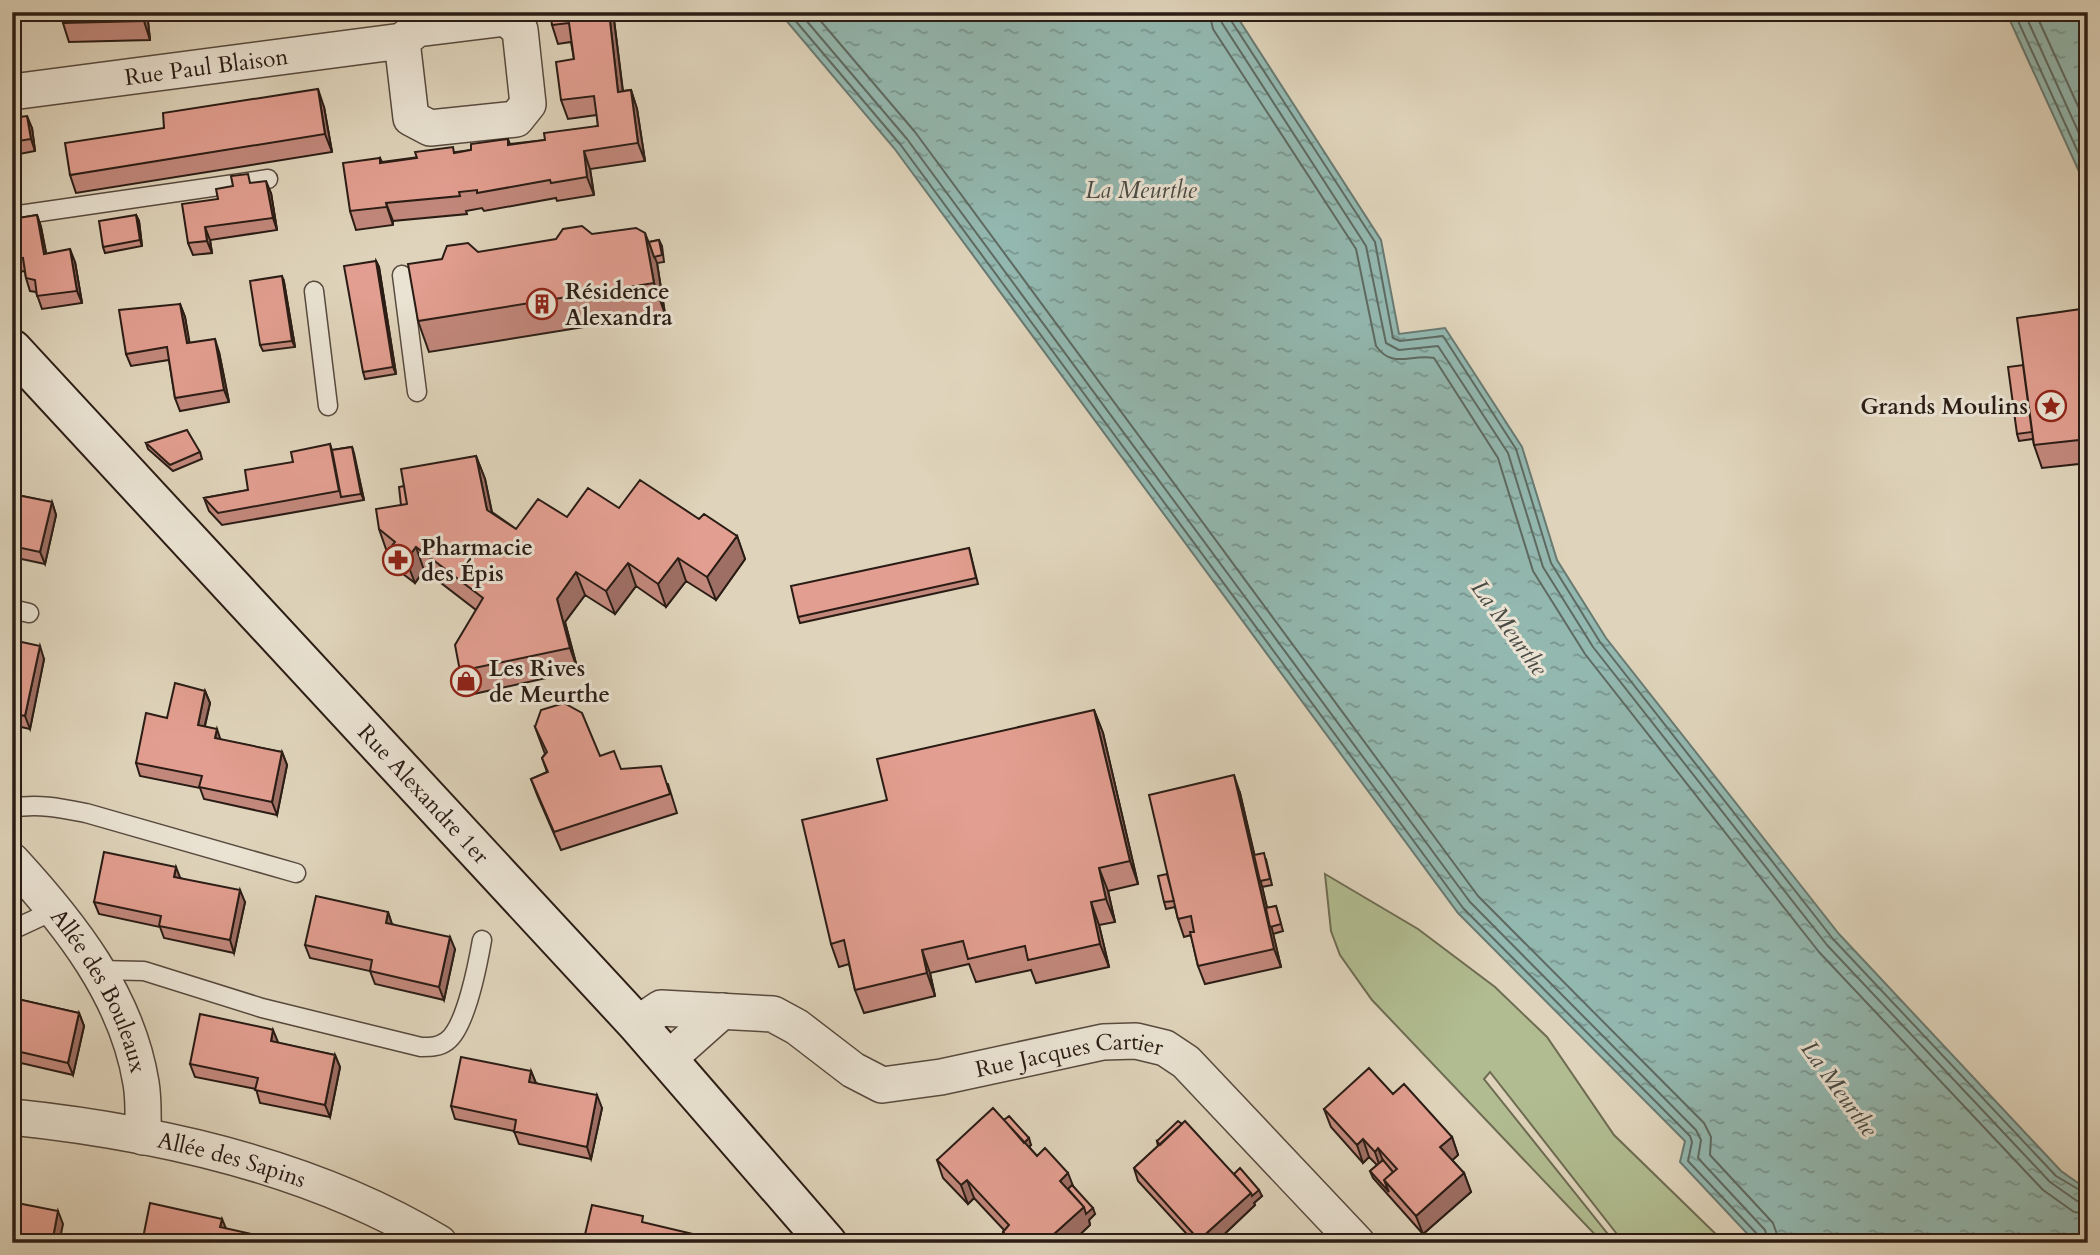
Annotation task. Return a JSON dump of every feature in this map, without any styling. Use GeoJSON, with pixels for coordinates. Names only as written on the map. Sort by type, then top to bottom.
{"type":"FeatureCollection","features":[{"type":"Feature","properties":{"kind":"main road","name":"Rue Alexandre 1er"},"geometry":{"type":"LineString","coordinates":[[12,349],[637,1024],[827,1243]]}},
{"type":"Feature","properties":{"kind":"street","name":"Rue Paul Blaison"},"geometry":{"type":"LineString","coordinates":[[12,92],[402,41]]}},
{"type":"Feature","properties":{"kind":"street","name":"Allée des Bouleaux"},"geometry":{"type":"LineString","coordinates":[[12,861],[55,911],[98,970],[124,1020],[142,1085],[143,1137]]}},
{"type":"Feature","properties":{"kind":"street","name":"Rue Jacques Cartier"},"geometry":{"type":"LineString","coordinates":[[637,1024],[661,1008],[773,1014],[797,1027],[853,1070],[882,1085],[941,1077],[1103,1042],[1136,1041],[1165,1048],[1186,1062],[1357,1243]]}},
{"type":"Feature","properties":{"kind":"street"},"geometry":{"type":"LineString","coordinates":[[667,1060],[722,1011]]}},
{"type":"Feature","properties":{"kind":"street","name":"Allée des Sapins"},"geometry":{"type":"LineString","coordinates":[[12,1117],[143,1137],[220,1154],[282,1174],[398,1220],[439,1243]]}},
{"type":"Feature","properties":{"kind":"lane"},"geometry":{"type":"LineString","coordinates":[[12,216],[268,179]]}},
{"type":"Feature","properties":{"kind":"lane"},"geometry":{"type":"LineString","coordinates":[[402,275],[417,392]]}},
{"type":"Feature","properties":{"kind":"lane"},"geometry":{"type":"LineString","coordinates":[[314,291],[328,406]]}},
{"type":"Feature","properties":{"kind":"lane"},"geometry":{"type":"LineString","coordinates":[[12,808],[26,805],[57,807],[86,813],[296,873]]}},
{"type":"Feature","properties":{"kind":"lane"},"geometry":{"type":"LineString","coordinates":[[12,930],[55,911]]}},
{"type":"Feature","properties":{"kind":"lane"},"geometry":{"type":"LineString","coordinates":[[98,970],[144,971],[262,1008],[378,1037],[437,1047],[450,1039],[474,985],[482,940]]}},
{"type":"Feature","properties":{"kind":"green space"},"geometry":{"type":"Polygon","coordinates":[[[1325,874],[1418,929],[1495,987],[1547,1037],[1614,1135],[1725,1243],[1624,1243],[1490,1072],[1484,1079],[1615,1243],[1603,1243],[1372,1000],[1340,955],[1331,931],[1325,874]]]}},
{"type":"Feature","properties":{"kind":"water","name":"La Meurthe"},"geometry":{"type":"Polygon","coordinates":[[[779,12],[1234,12],[1381,240],[1399,334],[1445,328],[1522,447],[1557,560],[1606,638],[1839,934],[2061,1171],[2088,1190],[2088,1243],[1756,1243],[1680,1162],[1685,1141],[1458,913],[894,148],[779,12]]]}},
{"type":"Feature","properties":{"kind":"water"},"geometry":{"type":"Polygon","coordinates":[[[2088,12],[2088,191],[2007,14],[2088,12]]]}},
{"type":"Feature","properties":{"kind":"building"},"geometry":{"type":"Polygon","coordinates":[[[62,12],[142,12],[144,21],[63,23],[62,12]]]}},
{"type":"Feature","properties":{"kind":"building"},"geometry":{"type":"Polygon","coordinates":[[[550,12],[609,12],[618,92],[631,90],[638,143],[584,151],[587,177],[551,183],[550,180],[477,193],[477,190],[459,192],[460,196],[386,203],[387,207],[350,211],[343,163],[380,158],[380,163],[417,158],[415,152],[453,147],[454,153],[471,150],[471,144],[508,139],[508,145],[545,140],[544,133],[598,126],[594,96],[561,100],[556,62],[574,59],[569,23],[552,25],[550,12]]]}},
{"type":"Feature","properties":{"kind":"building"},"geometry":{"type":"Polygon","coordinates":[[[318,89],[325,134],[70,175],[65,143],[164,128],[163,113],[318,89]]]}},
{"type":"Feature","properties":{"kind":"building"},"geometry":{"type":"Polygon","coordinates":[[[27,116],[31,139],[12,142],[12,118],[27,116]]]}},
{"type":"Feature","properties":{"kind":"building"},"geometry":{"type":"Polygon","coordinates":[[[248,174],[250,183],[266,181],[273,218],[205,227],[207,241],[188,243],[182,204],[218,199],[216,189],[233,186],[231,176],[248,174]]]}},
{"type":"Feature","properties":{"kind":"building"},"geometry":{"type":"Polygon","coordinates":[[[37,215],[44,254],[70,249],[77,291],[37,296],[35,280],[26,278],[23,258],[12,260],[12,219],[37,215]]]}},
{"type":"Feature","properties":{"kind":"building"},"geometry":{"type":"Polygon","coordinates":[[[136,215],[140,240],[103,247],[99,221],[136,215]]]}},
{"type":"Feature","properties":{"kind":"building"},"geometry":{"type":"Polygon","coordinates":[[[582,226],[592,234],[636,228],[645,233],[654,283],[418,321],[408,264],[442,259],[447,246],[468,243],[478,252],[556,239],[563,229],[582,226]]]}},
{"type":"Feature","properties":{"kind":"building"},"geometry":{"type":"Polygon","coordinates":[[[659,240],[662,255],[654,257],[649,242],[659,240]]]}},
{"type":"Feature","properties":{"kind":"building"},"geometry":{"type":"Polygon","coordinates":[[[376,261],[393,367],[363,372],[344,266],[376,261]]]}},
{"type":"Feature","properties":{"kind":"building"},"geometry":{"type":"Polygon","coordinates":[[[282,276],[292,341],[260,345],[250,281],[282,276]]]}},
{"type":"Feature","properties":{"kind":"building"},"geometry":{"type":"Polygon","coordinates":[[[180,304],[187,343],[215,339],[224,390],[175,398],[167,347],[126,354],[119,310],[180,304]]]}},
{"type":"Feature","properties":{"kind":"building","name":"Grands Moulins"},"geometry":{"type":"Polygon","coordinates":[[[2088,308],[2088,439],[2034,445],[2017,318],[2088,308]]]}},
{"type":"Feature","properties":{"kind":"building"},"geometry":{"type":"Polygon","coordinates":[[[2023,365],[2032,432],[2017,434],[2008,367],[2023,365]]]}},
{"type":"Feature","properties":{"kind":"building"},"geometry":{"type":"Polygon","coordinates":[[[187,430],[200,452],[170,465],[146,443],[187,430]]]}},
{"type":"Feature","properties":{"kind":"building"},"geometry":{"type":"Polygon","coordinates":[[[330,444],[339,491],[218,513],[204,498],[248,490],[245,470],[293,462],[291,452],[330,444]]]}},
{"type":"Feature","properties":{"kind":"building"},"geometry":{"type":"Polygon","coordinates":[[[352,447],[361,494],[341,497],[332,450],[352,447]]]}},
{"type":"Feature","properties":{"kind":"building"},"geometry":{"type":"Polygon","coordinates":[[[476,456],[487,510],[516,529],[538,499],[567,517],[588,488],[619,508],[640,480],[699,519],[704,514],[737,536],[707,577],[678,558],[658,584],[628,563],[606,591],[576,572],[557,599],[570,648],[460,671],[455,645],[483,598],[416,547],[406,560],[390,548],[395,542],[379,529],[376,509],[407,504],[401,469],[476,456]]]}},
{"type":"Feature","properties":{"kind":"building"},"geometry":{"type":"Polygon","coordinates":[[[404,486],[407,504],[401,505],[399,487],[404,486]]]}},
{"type":"Feature","properties":{"kind":"building"},"geometry":{"type":"Polygon","coordinates":[[[12,494],[52,502],[40,552],[12,546],[12,494]]]}},
{"type":"Feature","properties":{"kind":"building"},"geometry":{"type":"Polygon","coordinates":[[[969,548],[976,578],[798,617],[791,586],[969,548]]]}},
{"type":"Feature","properties":{"kind":"building"},"geometry":{"type":"Polygon","coordinates":[[[389,549],[391,551],[396,564],[385,556],[389,549]]]}},
{"type":"Feature","properties":{"kind":"building"},"geometry":{"type":"Polygon","coordinates":[[[17,641],[40,646],[25,716],[12,713],[12,662],[17,641]]]}},
{"type":"Feature","properties":{"kind":"building"},"geometry":{"type":"Polygon","coordinates":[[[175,683],[205,691],[198,725],[217,729],[215,738],[282,752],[272,802],[199,787],[202,776],[136,763],[146,713],[167,718],[175,683]]]}},
{"type":"Feature","properties":{"kind":"building"},"geometry":{"type":"Polygon","coordinates":[[[564,703],[582,713],[600,756],[614,751],[621,769],[661,766],[670,794],[554,832],[531,779],[548,772],[542,758],[547,752],[535,727],[541,710],[564,703]]]}},
{"type":"Feature","properties":{"kind":"building"},"geometry":{"type":"Polygon","coordinates":[[[1094,710],[1130,861],[1099,868],[1106,899],[1091,902],[1100,944],[1028,960],[1025,946],[968,959],[963,941],[922,950],[927,973],[855,990],[844,940],[831,944],[802,820],[887,800],[877,759],[1094,710]]]}},
{"type":"Feature","properties":{"kind":"building"},"geometry":{"type":"Polygon","coordinates":[[[1234,775],[1274,949],[1198,966],[1190,932],[1194,932],[1191,916],[1178,919],[1149,795],[1234,775]]]}},
{"type":"Feature","properties":{"kind":"building"},"geometry":{"type":"Polygon","coordinates":[[[104,852],[176,867],[174,877],[240,890],[230,940],[159,926],[161,916],[94,902],[104,852]]]}},
{"type":"Feature","properties":{"kind":"building"},"geometry":{"type":"Polygon","coordinates":[[[1264,853],[1270,879],[1260,881],[1254,855],[1264,853]]]}},
{"type":"Feature","properties":{"kind":"building"},"geometry":{"type":"Polygon","coordinates":[[[1167,874],[1174,901],[1164,902],[1158,876],[1167,874]]]}},
{"type":"Feature","properties":{"kind":"building"},"geometry":{"type":"Polygon","coordinates":[[[316,896],[388,912],[386,923],[450,937],[439,987],[370,971],[372,960],[305,945],[316,896]]]}},
{"type":"Feature","properties":{"kind":"building"},"geometry":{"type":"Polygon","coordinates":[[[1276,906],[1281,924],[1270,927],[1266,908],[1276,906]]]}},
{"type":"Feature","properties":{"kind":"building"},"geometry":{"type":"Polygon","coordinates":[[[12,987],[13,998],[79,1013],[68,1063],[12,1050],[12,987]]]}},
{"type":"Feature","properties":{"kind":"building"},"geometry":{"type":"Polygon","coordinates":[[[200,1014],[270,1029],[273,1030],[271,1041],[335,1055],[325,1105],[255,1090],[258,1078],[190,1064],[200,1014]]]}},
{"type":"Feature","properties":{"kind":"building"},"geometry":{"type":"Polygon","coordinates":[[[461,1057],[531,1071],[529,1082],[597,1095],[587,1147],[514,1132],[516,1120],[451,1106],[461,1057]]]}},
{"type":"Feature","properties":{"kind":"building"},"geometry":{"type":"Polygon","coordinates":[[[1369,1068],[1393,1094],[1404,1084],[1452,1137],[1440,1147],[1464,1173],[1416,1216],[1384,1180],[1397,1169],[1378,1148],[1375,1152],[1363,1139],[1357,1145],[1324,1109],[1369,1068]]]}},
{"type":"Feature","properties":{"kind":"building"},"geometry":{"type":"Polygon","coordinates":[[[993,1108],[1037,1156],[1045,1148],[1068,1173],[1060,1181],[1084,1207],[1044,1243],[1013,1243],[1003,1232],[1009,1225],[967,1180],[961,1185],[937,1160],[993,1108]]]}},
{"type":"Feature","properties":{"kind":"building"},"geometry":{"type":"Polygon","coordinates":[[[1009,1116],[1029,1138],[1024,1143],[1004,1120],[1009,1116]]]}},
{"type":"Feature","properties":{"kind":"building"},"geometry":{"type":"Polygon","coordinates":[[[1178,1121],[1182,1124],[1160,1145],[1157,1141],[1178,1121]]]}},
{"type":"Feature","properties":{"kind":"building"},"geometry":{"type":"Polygon","coordinates":[[[1185,1121],[1251,1193],[1199,1240],[1134,1168],[1185,1121]]]}},
{"type":"Feature","properties":{"kind":"building"},"geometry":{"type":"Polygon","coordinates":[[[1383,1160],[1393,1172],[1384,1180],[1389,1192],[1370,1171],[1383,1160]]]}},
{"type":"Feature","properties":{"kind":"building"},"geometry":{"type":"Polygon","coordinates":[[[1240,1168],[1259,1190],[1252,1196],[1234,1174],[1240,1168]]]}},
{"type":"Feature","properties":{"kind":"building"},"geometry":{"type":"Polygon","coordinates":[[[1072,1185],[1093,1208],[1086,1214],[1084,1207],[1068,1189],[1072,1185]]]}},
{"type":"Feature","properties":{"kind":"building"},"geometry":{"type":"Polygon","coordinates":[[[12,1202],[58,1211],[52,1243],[12,1243],[12,1202]]]}},
{"type":"Feature","properties":{"kind":"building"},"geometry":{"type":"Polygon","coordinates":[[[150,1203],[222,1219],[220,1227],[287,1243],[142,1243],[150,1203]]]}},
{"type":"Feature","properties":{"kind":"building"},"geometry":{"type":"Polygon","coordinates":[[[592,1205],[643,1216],[642,1222],[693,1234],[692,1240],[705,1243],[583,1243],[592,1205]]]}},
{"type":"Feature","properties":{"kind":"place","name":"Résidence Alexandra"},"geometry":{"type":"Point","coordinates":[542,304]}},
{"type":"Feature","properties":{"kind":"place","name":"Grands Moulins"},"geometry":{"type":"Point","coordinates":[2051,406]}},
{"type":"Feature","properties":{"kind":"place","name":"Pharmacie des Épis"},"geometry":{"type":"Point","coordinates":[398,560]}},
{"type":"Feature","properties":{"kind":"place","name":"Les Rives de Meurthe"},"geometry":{"type":"Point","coordinates":[466,681]}}]}
